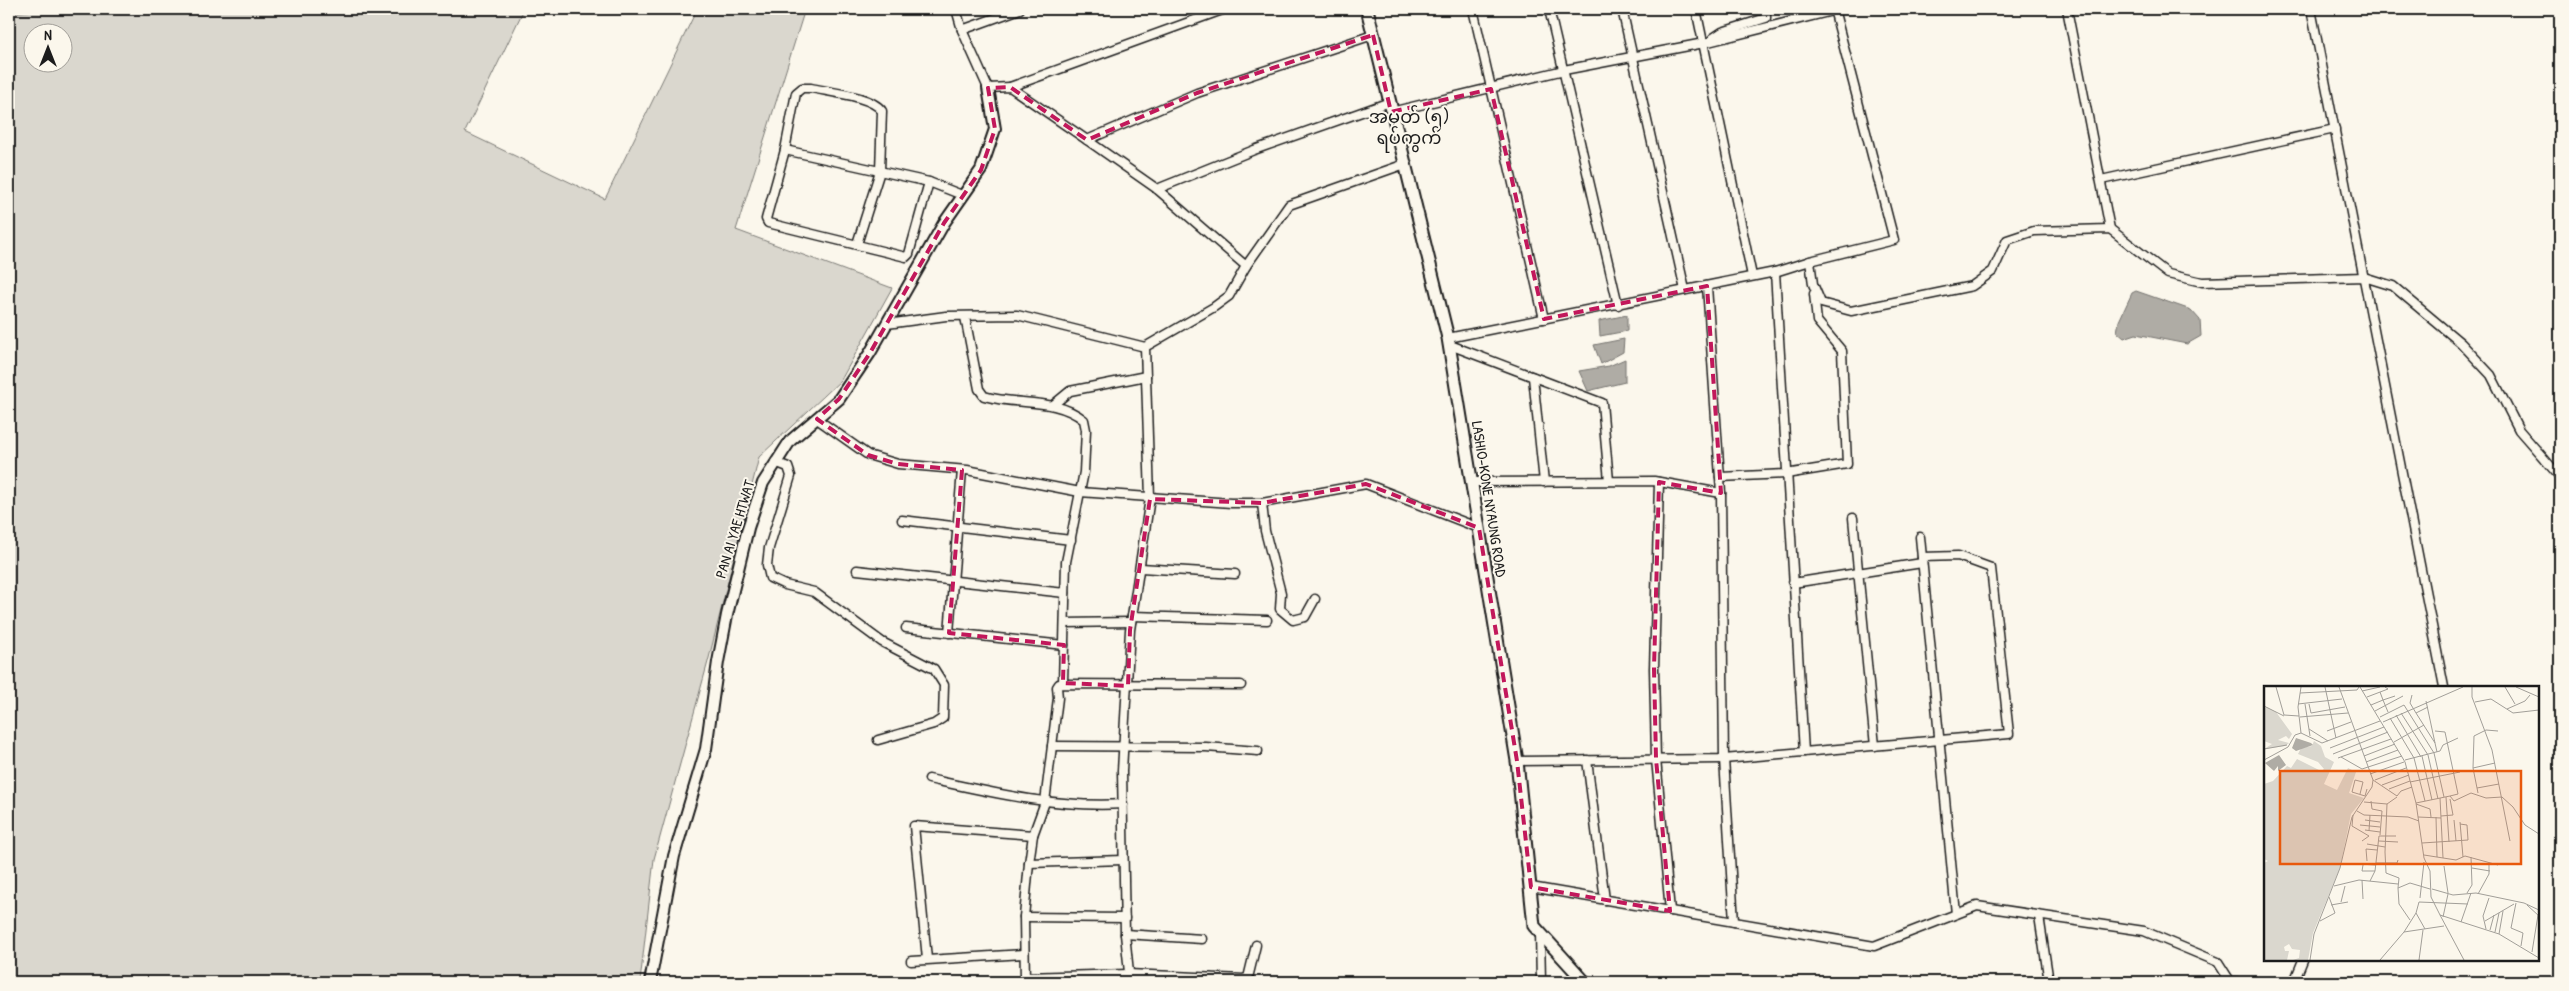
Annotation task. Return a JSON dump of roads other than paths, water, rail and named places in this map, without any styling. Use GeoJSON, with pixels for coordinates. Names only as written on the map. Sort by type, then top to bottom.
{"type":"FeatureCollection","features":[{"type":"Feature","properties":{"kind":"main road","name":"LASHIO-KONE NYAUNG ROAD"},"geometry":{"type":"LineString","coordinates":[[1367,9],[1449,342],[1517,761],[1534,926],[1585,982]]}},
{"type":"Feature","properties":{"kind":"street"},"geometry":{"type":"LineString","coordinates":[[956,9],[962,30],[988,88],[1010,87],[1225,9]]}},
{"type":"Feature","properties":{"kind":"street"},"geometry":{"type":"LineString","coordinates":[[962,30],[1020,9]]}},
{"type":"Feature","properties":{"kind":"street"},"geometry":{"type":"LineString","coordinates":[[1473,9],[1544,319]]}},
{"type":"Feature","properties":{"kind":"street"},"geometry":{"type":"LineString","coordinates":[[1549,9],[1618,305]]}},
{"type":"Feature","properties":{"kind":"street"},"geometry":{"type":"LineString","coordinates":[[1622,9],[1685,290]]}},
{"type":"Feature","properties":{"kind":"street"},"geometry":{"type":"LineString","coordinates":[[1696,9],[1728,169],[1752,276]]}},
{"type":"Feature","properties":{"kind":"street"},"geometry":{"type":"LineString","coordinates":[[1704,42],[1722,32],[1766,18],[1766,9]]}},
{"type":"Feature","properties":{"kind":"street"},"geometry":{"type":"LineString","coordinates":[[1157,189],[1254,150],[1390,107],[1491,89],[1564,70],[1704,42],[1836,9],[1894,240],[1810,261],[1775,272],[1544,319],[1449,342]]}},
{"type":"Feature","properties":{"kind":"street"},"geometry":{"type":"LineString","coordinates":[[2067,9],[2110,229]]}},
{"type":"Feature","properties":{"kind":"street"},"geometry":{"type":"LineString","coordinates":[[2311,9],[2444,686]]}},
{"type":"Feature","properties":{"kind":"street"},"geometry":{"type":"LineString","coordinates":[[1087,140],[1197,93],[1373,35]]}},
{"type":"Feature","properties":{"kind":"street"},"geometry":{"type":"LineString","coordinates":[[1010,87],[1157,189],[1246,266]]}},
{"type":"Feature","properties":{"kind":"street"},"geometry":{"type":"LineString","coordinates":[[858,244],[880,171],[882,111],[878,104],[859,98],[811,88],[802,88],[796,93],[785,150],[766,219],[768,223],[906,257],[909,254],[929,182]]}},
{"type":"Feature","properties":{"kind":"street","name":"PAN AI YAE HTWAT"},"geometry":{"type":"LineString","coordinates":[[650,982],[674,856],[706,749],[718,662],[727,615],[748,528],[763,483],[790,441],[839,399],[887,324],[962,195],[982,170],[994,129],[988,88]]}},
{"type":"Feature","properties":{"kind":"street"},"geometry":{"type":"LineString","coordinates":[[2101,180],[2334,129]]}},
{"type":"Feature","properties":{"kind":"street"},"geometry":{"type":"LineString","coordinates":[[785,150],[929,182],[962,195]]}},
{"type":"Feature","properties":{"kind":"street"},"geometry":{"type":"LineString","coordinates":[[887,324],[946,316],[1017,315],[1145,347],[1214,308],[1229,296],[1246,266],[1289,206],[1405,164]]}},
{"type":"Feature","properties":{"kind":"street"},"geometry":{"type":"LineString","coordinates":[[1813,284],[1821,303],[1851,311],[1972,286],[1993,271],[2007,240],[2034,230],[2110,229],[2168,274],[2202,282],[2364,276],[2393,286],[2461,343],[2491,375],[2519,430],[2560,477]]}},
{"type":"Feature","properties":{"kind":"street"},"geometry":{"type":"LineString","coordinates":[[1720,476],[1786,474],[1847,464],[1842,351],[1817,321],[1810,261]]}},
{"type":"Feature","properties":{"kind":"street"},"geometry":{"type":"LineString","coordinates":[[1775,272],[1804,752]]}},
{"type":"Feature","properties":{"kind":"street"},"geometry":{"type":"LineString","coordinates":[[1707,286],[1721,493],[1724,759],[1734,922]]}},
{"type":"Feature","properties":{"kind":"street"},"geometry":{"type":"LineString","coordinates":[[966,317],[980,389],[984,396],[1053,405],[1072,411],[1084,420],[1086,430],[1084,472],[1066,562],[1063,683]]}},
{"type":"Feature","properties":{"kind":"street"},"geometry":{"type":"LineString","coordinates":[[1449,342],[1602,403],[1608,481]]}},
{"type":"Feature","properties":{"kind":"street"},"geometry":{"type":"LineString","coordinates":[[1129,978],[1125,934],[1123,860],[1125,834],[1123,804],[1132,619],[1150,498],[1145,347]]}},
{"type":"Feature","properties":{"kind":"street"},"geometry":{"type":"LineString","coordinates":[[1053,405],[1070,391],[1146,376]]}},
{"type":"Feature","properties":{"kind":"street"},"geometry":{"type":"LineString","coordinates":[[1533,377],[1544,482]]}},
{"type":"Feature","properties":{"kind":"street"},"geometry":{"type":"LineString","coordinates":[[817,419],[868,455],[898,464],[962,470],[1080,492],[1231,503],[1262,503],[1366,484],[1478,528]]}},
{"type":"Feature","properties":{"kind":"street"},"geometry":{"type":"LineString","coordinates":[[775,462],[788,467],[791,476],[769,548],[767,565],[770,578],[785,585],[814,592],[882,642],[934,669],[944,684],[943,718],[934,724],[878,740]]}},
{"type":"Feature","properties":{"kind":"street"},"geometry":{"type":"LineString","coordinates":[[949,633],[962,470]]}},
{"type":"Feature","properties":{"kind":"street"},"geometry":{"type":"LineString","coordinates":[[1471,482],[1659,482],[1721,493]]}},
{"type":"Feature","properties":{"kind":"street"},"geometry":{"type":"LineString","coordinates":[[1659,482],[1654,669],[1656,759],[1670,911]]}},
{"type":"Feature","properties":{"kind":"street"},"geometry":{"type":"LineString","coordinates":[[1262,503],[1265,531],[1281,593],[1280,609],[1293,620],[1305,617],[1315,600]]}},
{"type":"Feature","properties":{"kind":"street"},"geometry":{"type":"LineString","coordinates":[[1853,518],[1875,746]]}},
{"type":"Feature","properties":{"kind":"street"},"geometry":{"type":"LineString","coordinates":[[902,520],[956,528],[1071,540]]}},
{"type":"Feature","properties":{"kind":"street"},"geometry":{"type":"LineString","coordinates":[[1920,537],[1956,914]]}},
{"type":"Feature","properties":{"kind":"street"},"geometry":{"type":"LineString","coordinates":[[1517,761],[1724,759],[2009,734],[1991,568],[1958,556],[1922,560],[1793,583]]}},
{"type":"Feature","properties":{"kind":"street"},"geometry":{"type":"LineString","coordinates":[[1140,568],[1235,574]]}},
{"type":"Feature","properties":{"kind":"street"},"geometry":{"type":"LineString","coordinates":[[857,570],[952,582],[1066,593]]}},
{"type":"Feature","properties":{"kind":"street"},"geometry":{"type":"LineString","coordinates":[[1065,623],[1132,619],[1268,620]]}},
{"type":"Feature","properties":{"kind":"street"},"geometry":{"type":"LineString","coordinates":[[906,628],[1064,646]]}},
{"type":"Feature","properties":{"kind":"street"},"geometry":{"type":"LineString","coordinates":[[1241,685],[1128,686],[1063,683],[1057,688],[1045,802],[1033,835],[1029,863],[1024,917],[1025,980],[1248,978],[1256,945]]}},
{"type":"Feature","properties":{"kind":"street"},"geometry":{"type":"LineString","coordinates":[[1052,746],[1206,748],[1258,751]]}},
{"type":"Feature","properties":{"kind":"street"},"geometry":{"type":"LineString","coordinates":[[1587,760],[1605,900]]}},
{"type":"Feature","properties":{"kind":"street"},"geometry":{"type":"LineString","coordinates":[[929,780],[1045,802],[1094,805],[1123,804]]}},
{"type":"Feature","properties":{"kind":"street"},"geometry":{"type":"LineString","coordinates":[[927,959],[914,826],[1033,835]]}},
{"type":"Feature","properties":{"kind":"street"},"geometry":{"type":"LineString","coordinates":[[1029,863],[1123,860]]}},
{"type":"Feature","properties":{"kind":"street"},"geometry":{"type":"LineString","coordinates":[[1531,887],[1874,946],[1976,906],[2144,931],[2218,962],[2233,982]]}},
{"type":"Feature","properties":{"kind":"street"},"geometry":{"type":"LineString","coordinates":[[2039,916],[2049,982]]}},
{"type":"Feature","properties":{"kind":"street"},"geometry":{"type":"LineString","coordinates":[[1024,917],[1125,918]]}},
{"type":"Feature","properties":{"kind":"street"},"geometry":{"type":"LineString","coordinates":[[1540,932],[1541,982]]}},
{"type":"Feature","properties":{"kind":"street"},"geometry":{"type":"LineString","coordinates":[[1125,934],[1202,939]]}},
{"type":"Feature","properties":{"kind":"street"},"geometry":{"type":"LineString","coordinates":[[911,961],[1024,954]]}},
{"type":"Feature","properties":{"kind":"street"},"geometry":{"type":"LineString","coordinates":[[2294,982],[2303,961]]}},
{"type":"Feature","properties":{"kind":"district","name":"အမှတ် (၅) ရပ်ကွက်"},"geometry":{"type":"Point","coordinates":[1409,127]}}]}
